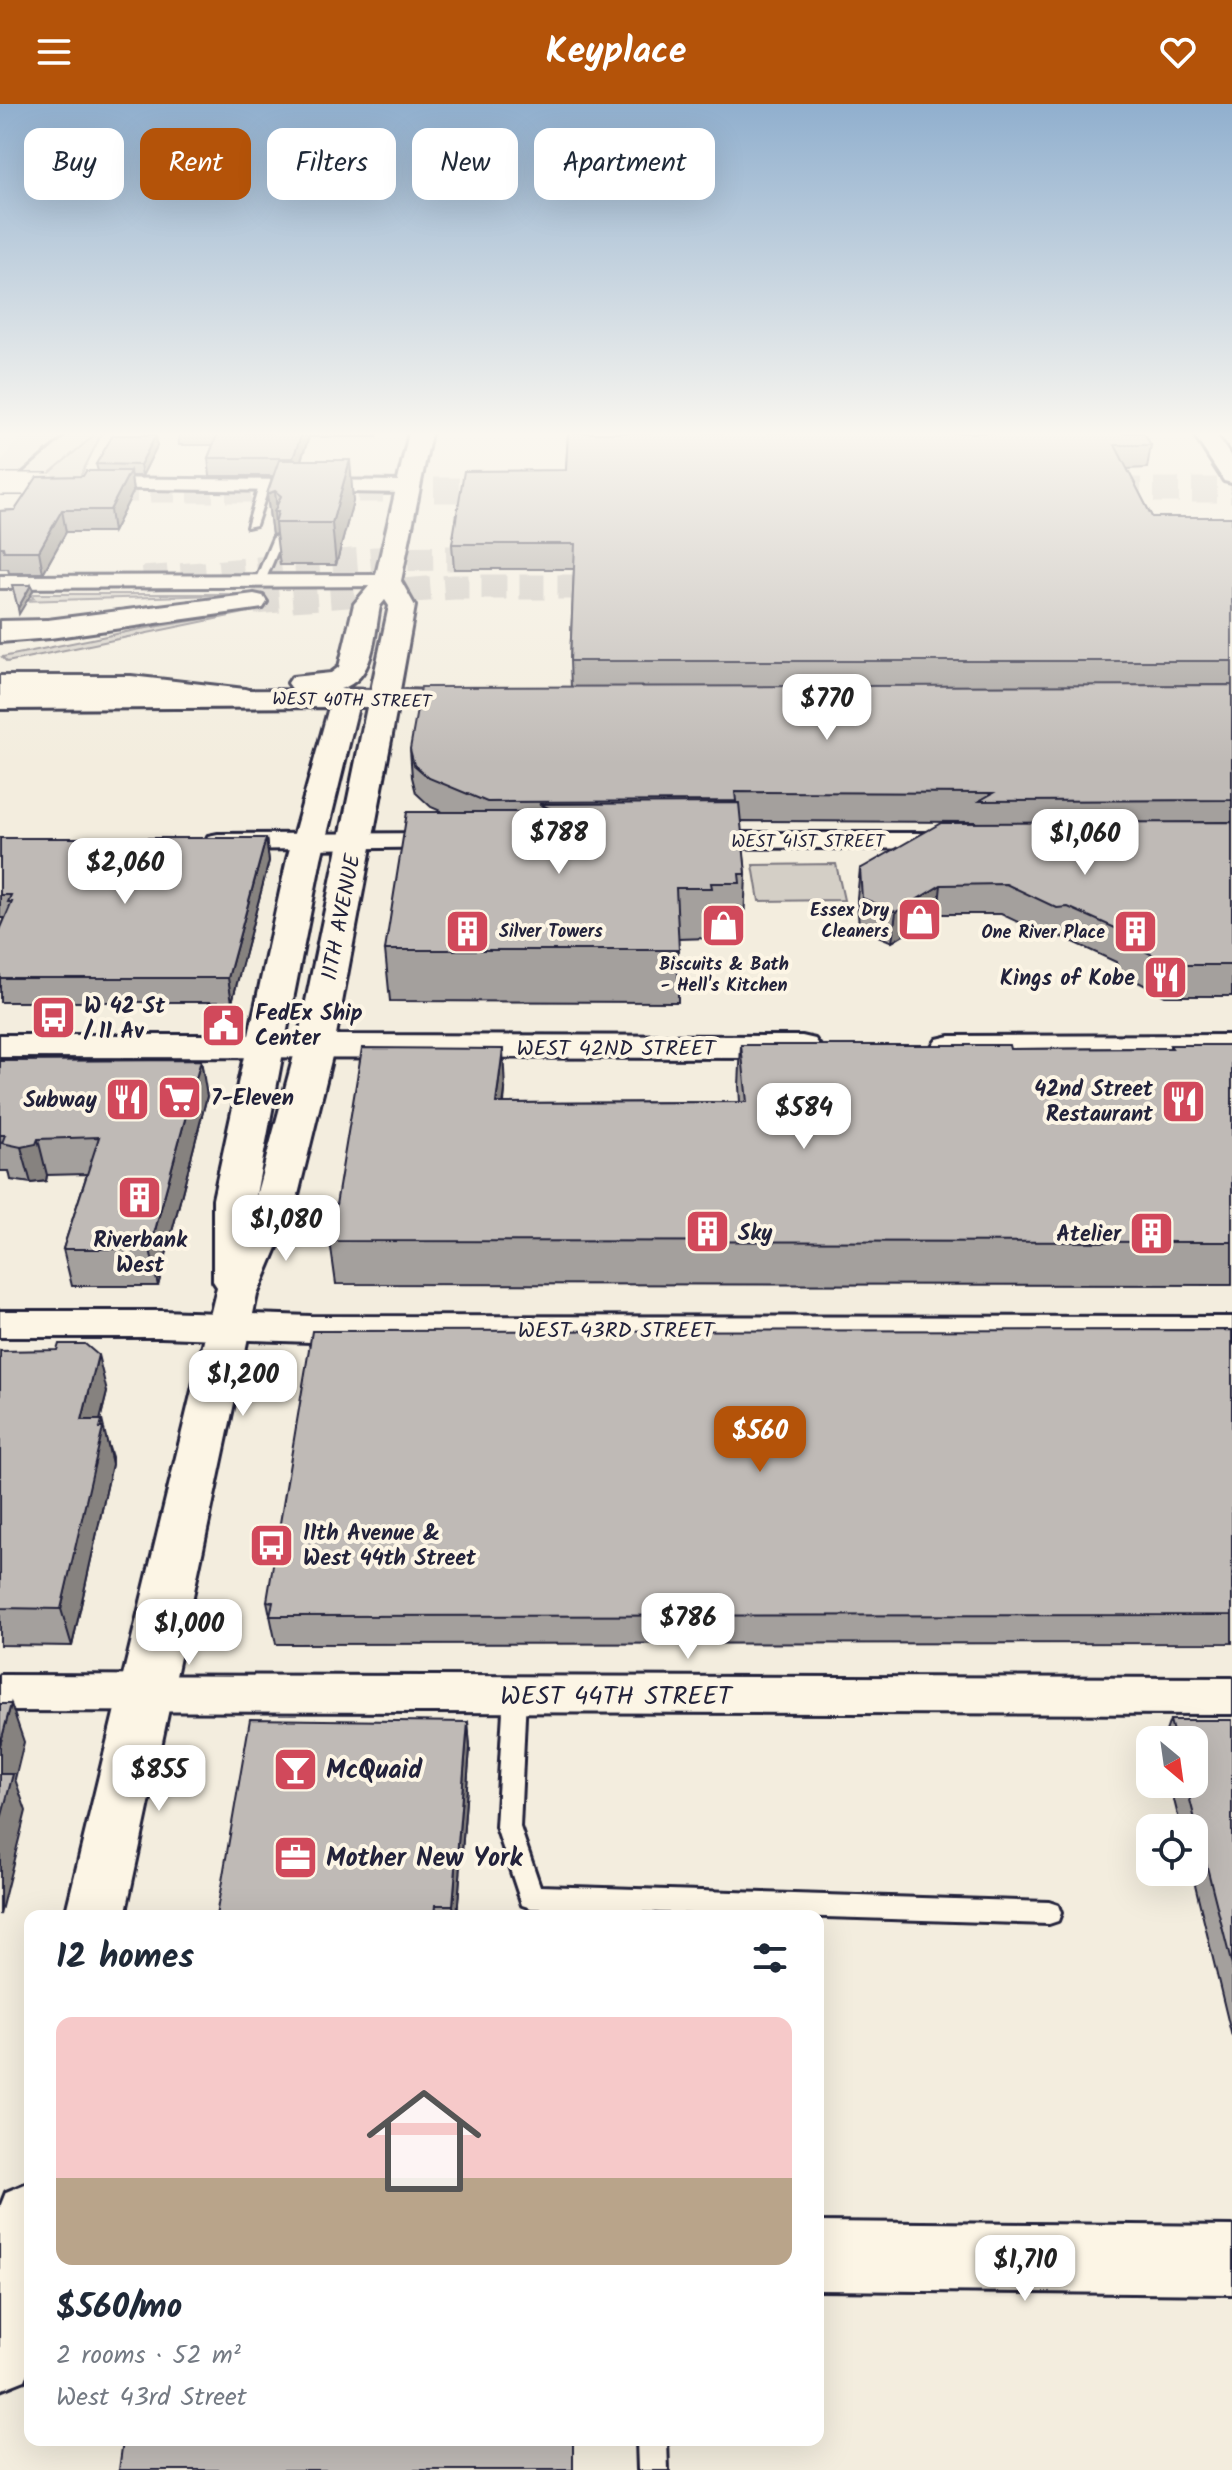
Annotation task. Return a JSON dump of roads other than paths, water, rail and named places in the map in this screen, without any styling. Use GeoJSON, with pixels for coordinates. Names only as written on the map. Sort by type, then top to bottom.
{"type":"FeatureCollection","features":[{"type":"Feature","properties":{"kind":"main road","name":"11TH AVENUE"},"geometry":{"type":"LineString","coordinates":[[232,1311],[234,1199],[308,842],[342,689],[352,671],[367,604],[388,581],[396,543]]}},
{"type":"Feature","properties":{"kind":"main road","name":"11TH AVENUE"},"geometry":{"type":"LineString","coordinates":[[96,1910],[232,1311],[275,1203],[308,1083],[402,606],[388,581]]}},
{"type":"Feature","properties":{"kind":"main road"},"geometry":{"type":"LineString","coordinates":[[0,616],[257,592]]}},
{"type":"Feature","properties":{"kind":"main road"},"geometry":{"type":"LineString","coordinates":[[0,634],[130,619],[257,592]]}},
{"type":"Feature","properties":{"kind":"main road"},"geometry":{"type":"LineString","coordinates":[[0,642],[50,630]]}},
{"type":"Feature","properties":{"kind":"main road"},"geometry":{"type":"LineString","coordinates":[[0,685],[131,685],[245,698]]}},
{"type":"Feature","properties":{"kind":"main road","name":"WEST 40TH STREET"},"geometry":{"type":"LineString","coordinates":[[131,685],[342,689],[385,700],[505,701]]}},
{"type":"Feature","properties":{"kind":"main road","name":"WEST 40TH STREET"},"geometry":{"type":"LineString","coordinates":[[0,700],[245,698],[342,689]]}},
{"type":"Feature","properties":{"kind":"main road","name":"WEST 42ND STREET"},"geometry":{"type":"LineString","coordinates":[[0,1046],[842,1047]]}},
{"type":"Feature","properties":{"kind":"main road"},"geometry":{"type":"LineString","coordinates":[[919,1047],[1232,1046]]}},
{"type":"Feature","properties":{"kind":"main road"},"geometry":{"type":"LineString","coordinates":[[0,2355],[20,2246]]}},
{"type":"Feature","properties":{"kind":"main road"},"geometry":{"type":"LineString","coordinates":[[824,2256],[1232,2260]]}},
{"type":"Feature","properties":{"kind":"street"},"geometry":{"type":"LineString","coordinates":[[0,582],[257,592],[388,581]]}},
{"type":"Feature","properties":{"kind":"street"},"geometry":{"type":"LineString","coordinates":[[197,842],[474,841]]}},
{"type":"Feature","properties":{"kind":"street","name":"WEST 41ST STREET"},"geometry":{"type":"LineString","coordinates":[[668,841],[977,841]]}},
{"type":"Feature","properties":{"kind":"street","name":"WEST 43RD STREET"},"geometry":{"type":"LineString","coordinates":[[0,1324],[232,1311],[1232,1330]]}},
{"type":"Feature","properties":{"kind":"street","name":"WEST 44TH STREET"},"geometry":{"type":"LineString","coordinates":[[0,1693],[1232,1696]]}},
{"type":"Feature","properties":{"kind":"lane"},"geometry":{"type":"LineString","coordinates":[[257,592],[276,543]]}},
{"type":"Feature","properties":{"kind":"lane"},"geometry":{"type":"LineString","coordinates":[[0,624],[130,619]]}},
{"type":"Feature","properties":{"kind":"lane"},"geometry":{"type":"LineString","coordinates":[[515,1695],[508,1827],[531,1897],[1049,1913]]}},
{"type":"Feature","properties":{"kind":"lane"},"geometry":{"type":"LineString","coordinates":[[652,2446],[653,2470]]}},
{"type":"Feature","properties":{"kind":"tunnel"},"geometry":{"type":"LineString","coordinates":[[143,579],[375,559],[514,557]]}},
{"type":"Feature","properties":{"kind":"tunnel"},"geometry":{"type":"LineString","coordinates":[[254,602],[454,587],[631,587]]}},
{"type":"Feature","properties":{"kind":"place","name":"Essex Dry Cleaners"},"geometry":{"type":"Point","coordinates":[920,920]}},
{"type":"Feature","properties":{"kind":"place","name":"Biscuits & Bath - Hell's Kitchen"},"geometry":{"type":"Point","coordinates":[724,926]}},
{"type":"Feature","properties":{"kind":"place","name":"Silver Towers"},"geometry":{"type":"Point","coordinates":[468,931]}},
{"type":"Feature","properties":{"kind":"place","name":"One River Place"},"geometry":{"type":"Point","coordinates":[1136,932]}},
{"type":"Feature","properties":{"kind":"place","name":"Kings of Kobe"},"geometry":{"type":"Point","coordinates":[1166,977]}},
{"type":"Feature","properties":{"kind":"place","name":"W 42 St / 11 Av"},"geometry":{"type":"Point","coordinates":[53,1018]}},
{"type":"Feature","properties":{"kind":"place","name":"FedEx Ship Center"},"geometry":{"type":"Point","coordinates":[224,1025]}},
{"type":"Feature","properties":{"kind":"place","name":"7-Eleven"},"geometry":{"type":"Point","coordinates":[180,1097]}},
{"type":"Feature","properties":{"kind":"place","name":"Subway"},"geometry":{"type":"Point","coordinates":[128,1099]}},
{"type":"Feature","properties":{"kind":"place","name":"42nd Street Restaurant"},"geometry":{"type":"Point","coordinates":[1184,1101]}},
{"type":"Feature","properties":{"kind":"place","name":"Riverbank West"},"geometry":{"type":"Point","coordinates":[140,1198]}},
{"type":"Feature","properties":{"kind":"place","name":"Sky"},"geometry":{"type":"Point","coordinates":[707,1232]}},
{"type":"Feature","properties":{"kind":"place","name":"Atelier"},"geometry":{"type":"Point","coordinates":[1152,1233]}},
{"type":"Feature","properties":{"kind":"place","name":"11th Avenue & West 44th Street"},"geometry":{"type":"Point","coordinates":[272,1545]}},
{"type":"Feature","properties":{"kind":"place","name":"McQuaid"},"geometry":{"type":"Point","coordinates":[295,1769]}},
{"type":"Feature","properties":{"kind":"place","name":"Mother New York"},"geometry":{"type":"Point","coordinates":[295,1857]}}]}
